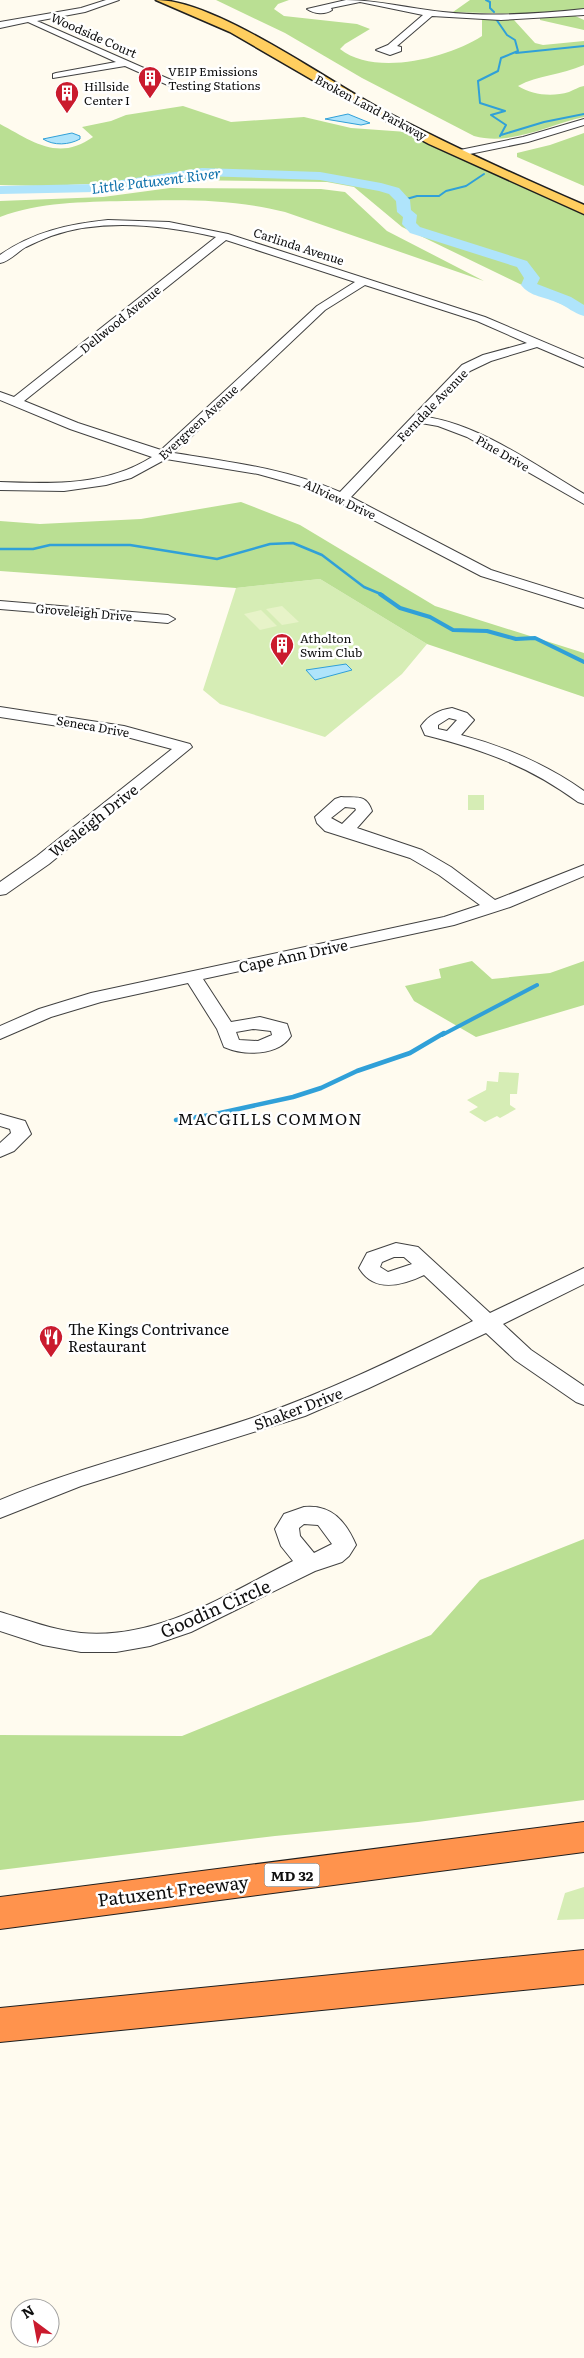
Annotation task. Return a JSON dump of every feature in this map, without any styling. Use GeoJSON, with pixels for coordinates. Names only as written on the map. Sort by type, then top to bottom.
{"type":"FeatureCollection","features":[{"type":"Feature","properties":{"kind":"highway","name":"Patuxent Freeway"},"geometry":{"type":"LineString","coordinates":[[0,1913],[584,1836]]}},
{"type":"Feature","properties":{"kind":"highway"},"geometry":{"type":"LineString","coordinates":[[0,2025],[584,1967]]}},
{"type":"Feature","properties":{"kind":"main road","name":"Broken Land Parkway"},"geometry":{"type":"LineString","coordinates":[[161,0],[224,23],[346,95],[464,155],[584,210]]}},
{"type":"Feature","properties":{"kind":"main road"},"geometry":{"type":"LineString","coordinates":[[464,139],[492,153]]}},
{"type":"Feature","properties":{"kind":"street"},"geometry":{"type":"LineString","coordinates":[[69,12],[100,0]]}},
{"type":"Feature","properties":{"kind":"street"},"geometry":{"type":"LineString","coordinates":[[0,25],[82,10],[115,0]]}},
{"type":"Feature","properties":{"kind":"street"},"geometry":{"type":"LineString","coordinates":[[326,8],[360,0],[431,12],[515,16],[584,12]]}},
{"type":"Feature","properties":{"kind":"street"},"geometry":{"type":"LineString","coordinates":[[393,7],[409,0]]}},
{"type":"Feature","properties":{"kind":"street"},"geometry":{"type":"LineString","coordinates":[[391,47],[431,12]]}},
{"type":"Feature","properties":{"kind":"street","name":"Woodside Court"},"geometry":{"type":"LineString","coordinates":[[30,21],[175,84]]}},
{"type":"Feature","properties":{"kind":"street"},"geometry":{"type":"LineString","coordinates":[[56,76],[128,63]]}},
{"type":"Feature","properties":{"kind":"street"},"geometry":{"type":"LineString","coordinates":[[492,153],[525,140],[584,122]]}},
{"type":"Feature","properties":{"kind":"street"},"geometry":{"type":"LineString","coordinates":[[464,155],[492,153],[537,143],[584,128]]}},
{"type":"Feature","properties":{"kind":"street","name":"Carlinda Avenue"},"geometry":{"type":"LineString","coordinates":[[0,260],[21,244],[43,235],[102,225],[133,223],[178,225],[224,236],[489,322],[584,363]]}},
{"type":"Feature","properties":{"kind":"street","name":"Dellwood Avenue"},"geometry":{"type":"LineString","coordinates":[[16,402],[224,236]]}},
{"type":"Feature","properties":{"kind":"street","name":"Evergreen Avenue"},"geometry":{"type":"LineString","coordinates":[[0,486],[57,487],[93,484],[132,474],[164,455],[321,308],[364,281]]}},
{"type":"Feature","properties":{"kind":"street","name":"Ferndale Avenue"},"geometry":{"type":"LineString","coordinates":[[342,498],[466,368],[488,358],[540,343]]}},
{"type":"Feature","properties":{"kind":"street","name":"Allview Drive"},"geometry":{"type":"LineString","coordinates":[[0,396],[137,448],[164,455],[279,474],[310,484],[342,498],[486,573],[584,604]]}},
{"type":"Feature","properties":{"kind":"street","name":"Pine Drive"},"geometry":{"type":"LineString","coordinates":[[418,418],[440,423],[471,434],[584,500]]}},
{"type":"Feature","properties":{"kind":"street","name":"Groveleigh Drive"},"geometry":{"type":"LineString","coordinates":[[0,605],[168,619]]}},
{"type":"Feature","properties":{"kind":"street","name":"Seneca Drive"},"geometry":{"type":"LineString","coordinates":[[0,712],[108,728],[184,748]]}},
{"type":"Feature","properties":{"kind":"street"},"geometry":{"type":"LineString","coordinates":[[452,736],[505,752],[530,763],[562,782],[584,799]]}},
{"type":"Feature","properties":{"kind":"street","name":"Wesleigh Drive"},"geometry":{"type":"LineString","coordinates":[[0,890],[43,860],[184,748]]}},
{"type":"Feature","properties":{"kind":"street"},"geometry":{"type":"LineString","coordinates":[[346,830],[416,854],[445,871],[493,907]]}},
{"type":"Feature","properties":{"kind":"street","name":"Cape Ann Drive"},"geometry":{"type":"LineString","coordinates":[[0,1033],[45,1014],[97,997],[424,927],[493,907],[584,870]]}},
{"type":"Feature","properties":{"kind":"street"},"geometry":{"type":"LineString","coordinates":[[193,976],[226,1029]]}},
{"type":"Feature","properties":{"kind":"street"},"geometry":{"type":"LineString","coordinates":[[0,1120],[18,1126],[21,1134],[0,1151]]}},
{"type":"Feature","properties":{"kind":"street"},"geometry":{"type":"LineString","coordinates":[[424,1267],[542,1369],[584,1397]]}},
{"type":"Feature","properties":{"kind":"street","name":"Shaker Drive"},"geometry":{"type":"LineString","coordinates":[[0,1509],[114,1466],[297,1411],[488,1324],[584,1275]]}},
{"type":"Feature","properties":{"kind":"street","name":"Goodin Circle"},"geometry":{"type":"LineString","coordinates":[[0,1621],[46,1637],[76,1642],[106,1644],[139,1640],[196,1621],[309,1564]]}},
{"type":"Feature","properties":{"kind":"green space"},"geometry":{"type":"Polygon","coordinates":[[[216,0],[289,0],[278,4],[274,9],[284,16],[357,24],[370,29],[340,49],[355,57],[372,62],[411,61],[431,57],[468,44],[482,36],[482,19],[514,20],[535,43],[543,45],[584,41],[584,65],[534,79],[518,86],[529,91],[549,95],[563,94],[584,86],[584,117],[516,136],[488,138],[474,136],[362,78],[285,33],[216,0]]]}},
{"type":"Feature","properties":{"kind":"green space"},"geometry":{"type":"Polygon","coordinates":[[[470,0],[584,0],[584,9],[522,14],[453,12],[470,0]]]}},
{"type":"Feature","properties":{"kind":"green space"},"geometry":{"type":"Polygon","coordinates":[[[573,15],[584,20],[584,30],[540,20],[540,17],[573,15]]]}},
{"type":"Feature","properties":{"kind":"green space"},"geometry":{"type":"Polygon","coordinates":[[[183,106],[231,122],[304,117],[351,128],[407,132],[584,215],[584,315],[402,227],[354,187],[327,182],[181,180],[44,186],[0,185],[0,124],[23,137],[45,146],[68,148],[93,137],[82,127],[111,121],[126,115],[183,106]]]}},
{"type":"Feature","properties":{"kind":"green space"},"geometry":{"type":"Polygon","coordinates":[[[584,133],[584,186],[517,157],[517,153],[550,145],[584,133]]]}},
{"type":"Feature","properties":{"kind":"green space"},"geometry":{"type":"Polygon","coordinates":[[[170,188],[321,189],[345,192],[387,231],[484,281],[285,212],[244,204],[185,200],[78,203],[30,208],[0,217],[0,201],[103,197],[170,188]]]}},
{"type":"Feature","properties":{"kind":"green space"},"geometry":{"type":"Polygon","coordinates":[[[241,502],[300,525],[435,606],[584,653],[584,697],[427,644],[320,579],[236,588],[0,571],[0,521],[40,524],[141,519],[241,502]]]}},
{"type":"Feature","properties":{"kind":"green space"},"geometry":{"type":"Polygon","coordinates":[[[320,579],[427,644],[402,674],[325,737],[220,704],[203,690],[236,588],[320,579]]]}},
{"type":"Feature","properties":{"kind":"green space"},"geometry":{"type":"Polygon","coordinates":[[[282,606],[299,622],[282,625],[266,609],[282,606]]]}},
{"type":"Feature","properties":{"kind":"green space"},"geometry":{"type":"Polygon","coordinates":[[[261,610],[277,626],[260,630],[244,614],[261,610]]]}},
{"type":"Feature","properties":{"kind":"green space"},"geometry":{"type":"Polygon","coordinates":[[[468,795],[484,795],[484,810],[468,810],[468,795]]]}},
{"type":"Feature","properties":{"kind":"green space"},"geometry":{"type":"Polygon","coordinates":[[[472,961],[492,979],[550,973],[584,961],[584,1005],[476,1037],[414,1001],[405,986],[441,978],[439,969],[472,961]]]}},
{"type":"Feature","properties":{"kind":"green space"},"geometry":{"type":"Polygon","coordinates":[[[499,1072],[519,1073],[517,1094],[510,1094],[510,1105],[516,1109],[500,1118],[497,1116],[485,1122],[469,1112],[478,1107],[467,1100],[486,1090],[487,1081],[498,1082],[499,1072]]]}},
{"type":"Feature","properties":{"kind":"green space"},"geometry":{"type":"Polygon","coordinates":[[[584,1539],[584,1800],[418,1822],[275,1836],[0,1870],[0,1735],[182,1736],[431,1635],[480,1580],[584,1539]]]}},
{"type":"Feature","properties":{"kind":"green space"},"geometry":{"type":"Polygon","coordinates":[[[584,1887],[584,1919],[557,1920],[565,1893],[584,1887]]]}},
{"type":"Feature","properties":{"kind":"water"},"geometry":{"type":"Polygon","coordinates":[[[348,114],[370,123],[361,125],[325,119],[348,114]]]}},
{"type":"Feature","properties":{"kind":"water"},"geometry":{"type":"Polygon","coordinates":[[[72,133],[80,136],[80,139],[62,144],[52,143],[43,139],[72,133]]]}},
{"type":"Feature","properties":{"kind":"water"},"geometry":{"type":"Polygon","coordinates":[[[346,664],[352,670],[315,680],[306,670],[346,664]]]}},
{"type":"Feature","properties":{"kind":"waterway"},"geometry":{"type":"LineString","coordinates":[[486,0],[490,2],[490,8],[494,12]]}},
{"type":"Feature","properties":{"kind":"waterway"},"geometry":{"type":"LineString","coordinates":[[496,19],[507,35],[515,40],[518,51],[501,58],[498,71],[478,81],[480,103],[505,111],[491,115],[506,125],[500,136]]}},
{"type":"Feature","properties":{"kind":"waterway"},"geometry":{"type":"LineString","coordinates":[[516,53],[584,46]]}},
{"type":"Feature","properties":{"kind":"waterway"},"geometry":{"type":"LineString","coordinates":[[501,135],[544,122],[584,114]]}},
{"type":"Feature","properties":{"kind":"waterway","name":"Little Patuxent River"},"geometry":{"type":"LineString","coordinates":[[0,190],[95,188],[202,172],[320,176],[381,187],[394,191],[403,200],[404,212],[410,215],[409,224],[415,230],[522,264],[529,271],[532,278],[529,285],[534,289],[566,300],[574,307],[584,311]]}},
{"type":"Feature","properties":{"kind":"waterway"},"geometry":{"type":"LineString","coordinates":[[403,200],[417,196],[439,196],[446,191],[466,186],[484,174]]}},
{"type":"Feature","properties":{"kind":"waterway"},"geometry":{"type":"LineString","coordinates":[[0,549],[33,549],[50,545],[130,545],[217,559],[270,544],[293,543],[322,555],[364,587],[383,595]]}},
{"type":"Feature","properties":{"kind":"waterway"},"geometry":{"type":"LineString","coordinates":[[380,594],[400,608],[430,617],[453,630],[487,631],[516,639],[535,638],[584,662]]}},
{"type":"Feature","properties":{"kind":"waterway"},"geometry":{"type":"LineString","coordinates":[[442,1035],[537,985]]}},
{"type":"Feature","properties":{"kind":"waterway"},"geometry":{"type":"LineString","coordinates":[[176,1120],[211,1115],[293,1097],[321,1088],[357,1071],[410,1053],[444,1033]]}},
{"type":"Feature","properties":{"kind":"place","name":"VEIP Emissions Testing Stations"},"geometry":{"type":"Point","coordinates":[150,99]}},
{"type":"Feature","properties":{"kind":"place","name":"Hillside Center I"},"geometry":{"type":"Point","coordinates":[67,114]}},
{"type":"Feature","properties":{"kind":"place","name":"Atholton Swim Club"},"geometry":{"type":"Point","coordinates":[282,666]}},
{"type":"Feature","properties":{"kind":"place","name":"The Kings Contrivance Restaurant"},"geometry":{"type":"Point","coordinates":[51,1358]}},
{"type":"Feature","properties":{"kind":"district","name":"MACGILLS COMMON"},"geometry":{"type":"Point","coordinates":[270,1118]}}]}
